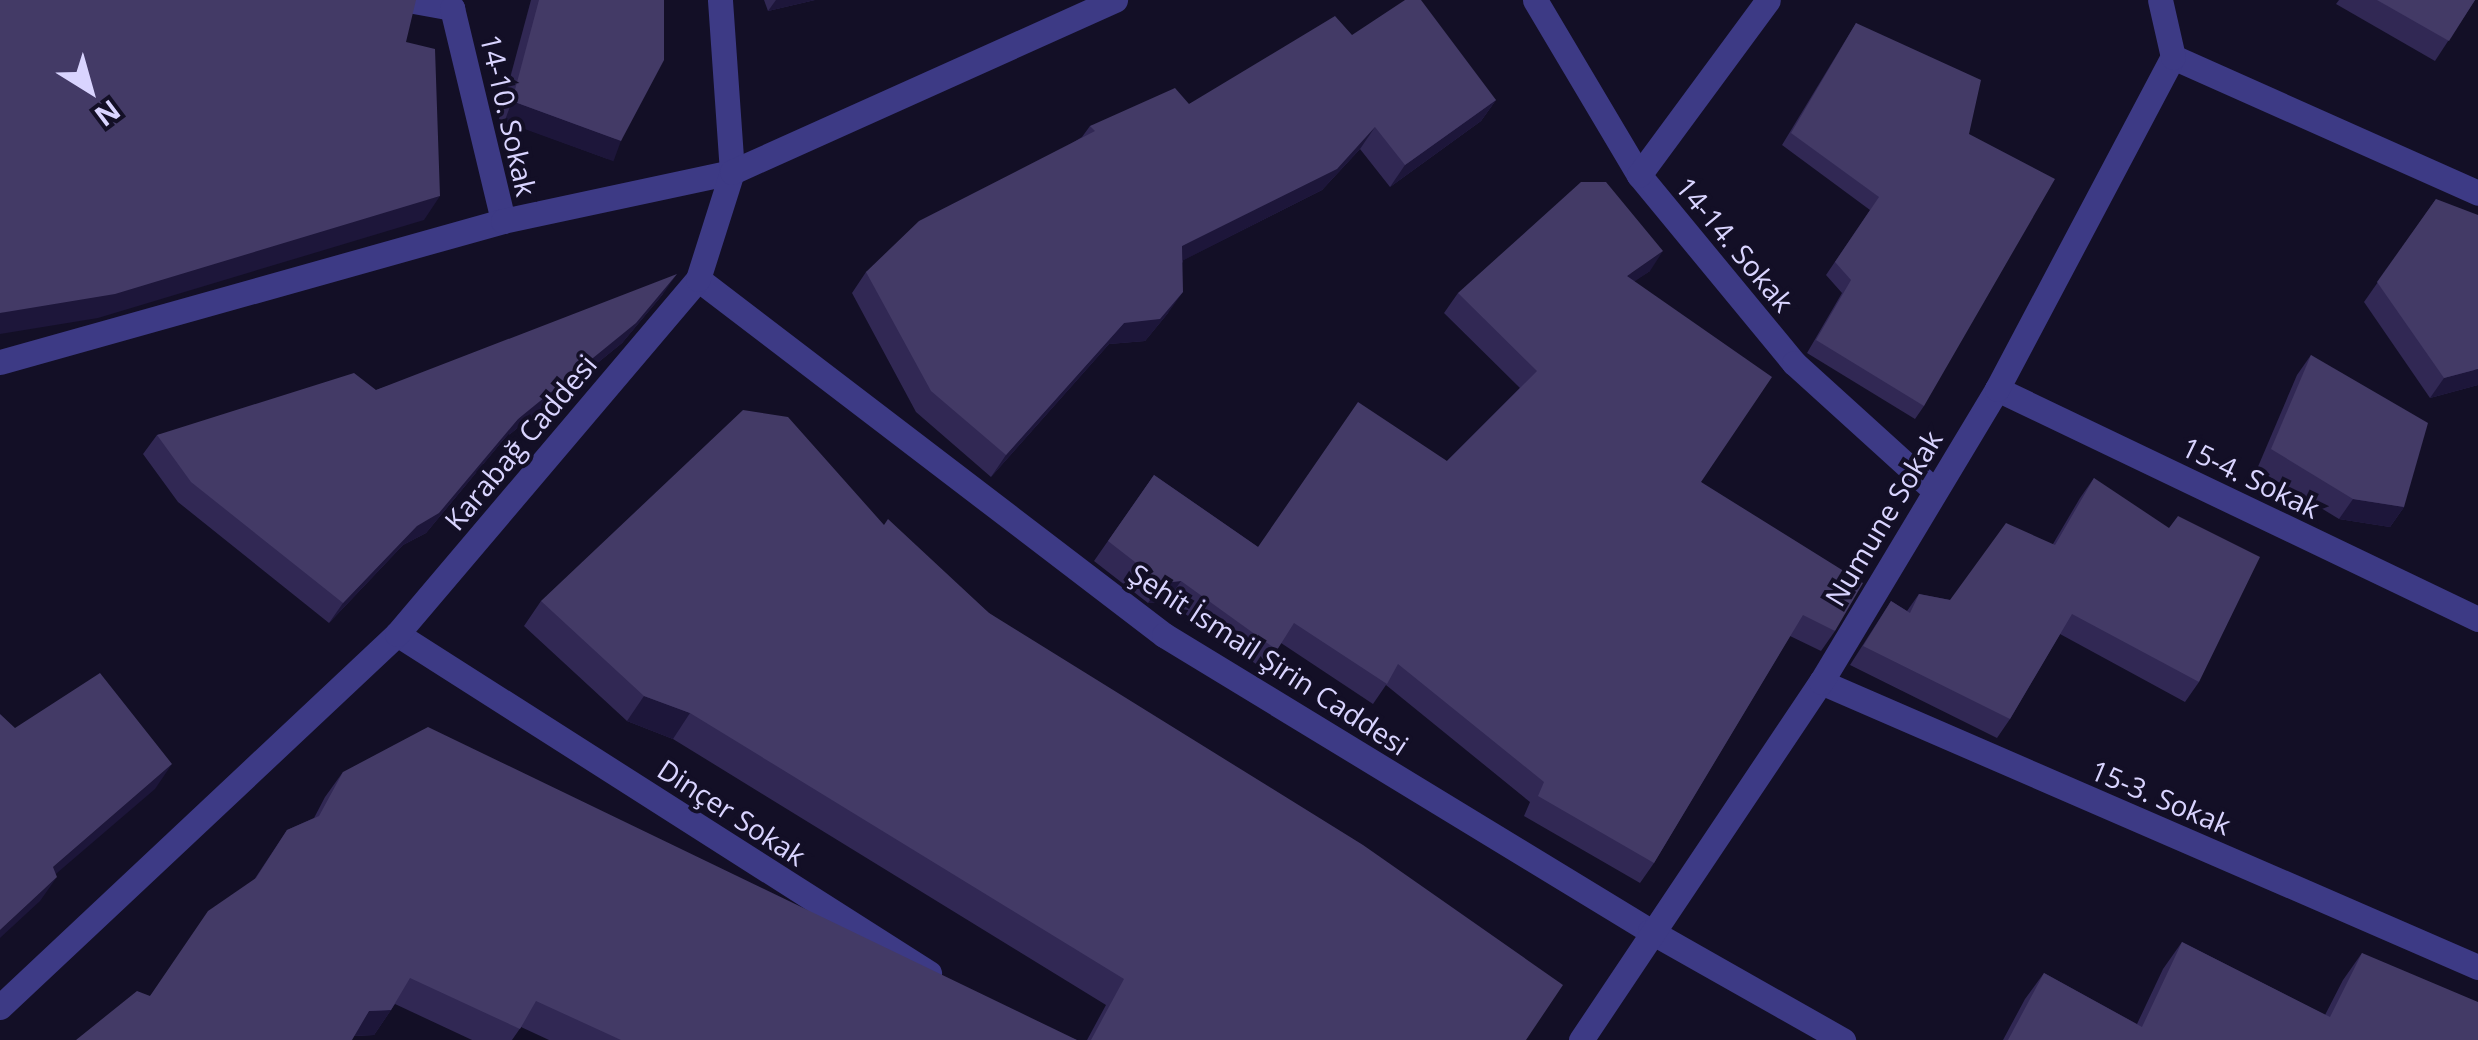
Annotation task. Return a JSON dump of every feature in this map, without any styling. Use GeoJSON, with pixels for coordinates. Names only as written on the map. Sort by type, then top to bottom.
{"type":"FeatureCollection","features":[{"type":"Feature","properties":{"kind":"street","name":"14-10. Sokak"},"geometry":{"type":"LineString","coordinates":[[408,0],[452,8],[503,221]]}},
{"type":"Feature","properties":{"kind":"street"},"geometry":{"type":"LineString","coordinates":[[720,0],[732,172]]}},
{"type":"Feature","properties":{"kind":"street"},"geometry":{"type":"LineString","coordinates":[[0,362],[503,221],[732,172],[1115,0]]}},
{"type":"Feature","properties":{"kind":"street","name":"14-14. Sokak"},"geometry":{"type":"LineString","coordinates":[[1535,0],[1639,175],[1794,363],[1934,490]]}},
{"type":"Feature","properties":{"kind":"street"},"geometry":{"type":"LineString","coordinates":[[1639,175],[1768,0]]}},
{"type":"Feature","properties":{"kind":"street"},"geometry":{"type":"LineString","coordinates":[[2160,0],[2173,57],[2478,193]]}},
{"type":"Feature","properties":{"kind":"street","name":"Numune Sokak"},"geometry":{"type":"LineString","coordinates":[[1582,1040],[1650,931],[1821,682],[1998,389],[2173,57]]}},
{"type":"Feature","properties":{"kind":"street","name":"Karabağ Caddesi"},"geometry":{"type":"LineString","coordinates":[[0,1007],[398,634],[698,279],[732,172]]}},
{"type":"Feature","properties":{"kind":"street","name":"Şehit İsmail Şirin Caddesi"},"geometry":{"type":"LineString","coordinates":[[698,279],[1164,635],[1650,931],[1842,1040]]}},
{"type":"Feature","properties":{"kind":"street","name":"15-4. Sokak"},"geometry":{"type":"LineString","coordinates":[[1998,389],[2478,619]]}},
{"type":"Feature","properties":{"kind":"street","name":"Dinçer Sokak"},"geometry":{"type":"LineString","coordinates":[[398,634],[950,986]]}},
{"type":"Feature","properties":{"kind":"street","name":"15-3. Sokak"},"geometry":{"type":"LineString","coordinates":[[1821,682],[2478,967]]}},
{"type":"Feature","properties":{"kind":"building"},"geometry":{"type":"Polygon","coordinates":[[[0,0],[416,0],[406,42],[435,49],[440,196],[115,294],[0,313],[0,0]]]}},
{"type":"Feature","properties":{"kind":"building"},"geometry":{"type":"Polygon","coordinates":[[[539,0],[664,0],[664,60],[621,141],[512,101],[539,0]]]}},
{"type":"Feature","properties":{"kind":"building"},"geometry":{"type":"Polygon","coordinates":[[[1405,0],[1421,0],[1496,100],[1405,165],[1375,127],[1337,169],[1182,246],[1183,292],[1160,319],[1124,323],[1006,455],[931,391],[866,272],[919,221],[1095,131],[1090,126],[1175,88],[1189,104],[1335,16],[1352,35],[1405,0]]]}},
{"type":"Feature","properties":{"kind":"building"},"geometry":{"type":"Polygon","coordinates":[[[2377,0],[2475,0],[2449,41],[2377,0]]]}},
{"type":"Feature","properties":{"kind":"building"},"geometry":{"type":"Polygon","coordinates":[[[1856,23],[1981,80],[1969,134],[2055,179],[1924,406],[1816,340],[1851,280],[1835,262],[1879,197],[1791,133],[1856,23]]]}},
{"type":"Feature","properties":{"kind":"building"},"geometry":{"type":"Polygon","coordinates":[[[1581,182],[1606,182],[1663,251],[1627,276],[1772,377],[1701,482],[1863,583],[1835,631],[1803,615],[1654,863],[1538,796],[1544,782],[1398,664],[1387,684],[1294,623],[1277,650],[1181,581],[1162,583],[1108,541],[1154,475],[1258,547],[1358,402],[1447,461],[1537,371],[1458,293],[1581,182]]]}},
{"type":"Feature","properties":{"kind":"building"},"geometry":{"type":"Polygon","coordinates":[[[2436,199],[2478,215],[2478,369],[2444,378],[2377,282],[2436,199]]]}},
{"type":"Feature","properties":{"kind":"building"},"geometry":{"type":"Polygon","coordinates":[[[677,274],[636,323],[518,419],[439,513],[417,526],[343,603],[191,482],[157,435],[354,373],[376,390],[677,274]]]}},
{"type":"Feature","properties":{"kind":"building"},"geometry":{"type":"Polygon","coordinates":[[[2311,355],[2428,423],[2404,507],[2353,499],[2271,449],[2311,355]]]}},
{"type":"Feature","properties":{"kind":"building"},"geometry":{"type":"Polygon","coordinates":[[[743,410],[788,417],[884,525],[888,519],[989,613],[1363,845],[1563,985],[1526,1040],[1091,1040],[1124,979],[690,713],[644,696],[541,601],[743,410]]]}},
{"type":"Feature","properties":{"kind":"building"},"geometry":{"type":"Polygon","coordinates":[[[2094,478],[2169,528],[2178,516],[2260,557],[2199,682],[2072,614],[2010,719],[1863,646],[1891,601],[1910,613],[1919,594],[1950,600],[2006,523],[2055,545],[2094,478]]]}},
{"type":"Feature","properties":{"kind":"building"},"geometry":{"type":"Polygon","coordinates":[[[100,673],[172,764],[53,867],[57,877],[0,930],[0,714],[15,728],[100,673]]]}},
{"type":"Feature","properties":{"kind":"building"},"geometry":{"type":"Polygon","coordinates":[[[428,727],[1077,1040],[621,1040],[536,1001],[520,1029],[410,978],[391,1010],[369,1011],[352,1040],[76,1040],[137,991],[150,996],[208,911],[256,878],[287,830],[319,816],[343,772],[428,727]]]}},
{"type":"Feature","properties":{"kind":"building"},"geometry":{"type":"Polygon","coordinates":[[[2182,942],[2330,1017],[2362,953],[2478,1002],[2478,1040],[2008,1040],[2044,973],[2142,1027],[2182,942]]]}}]}
